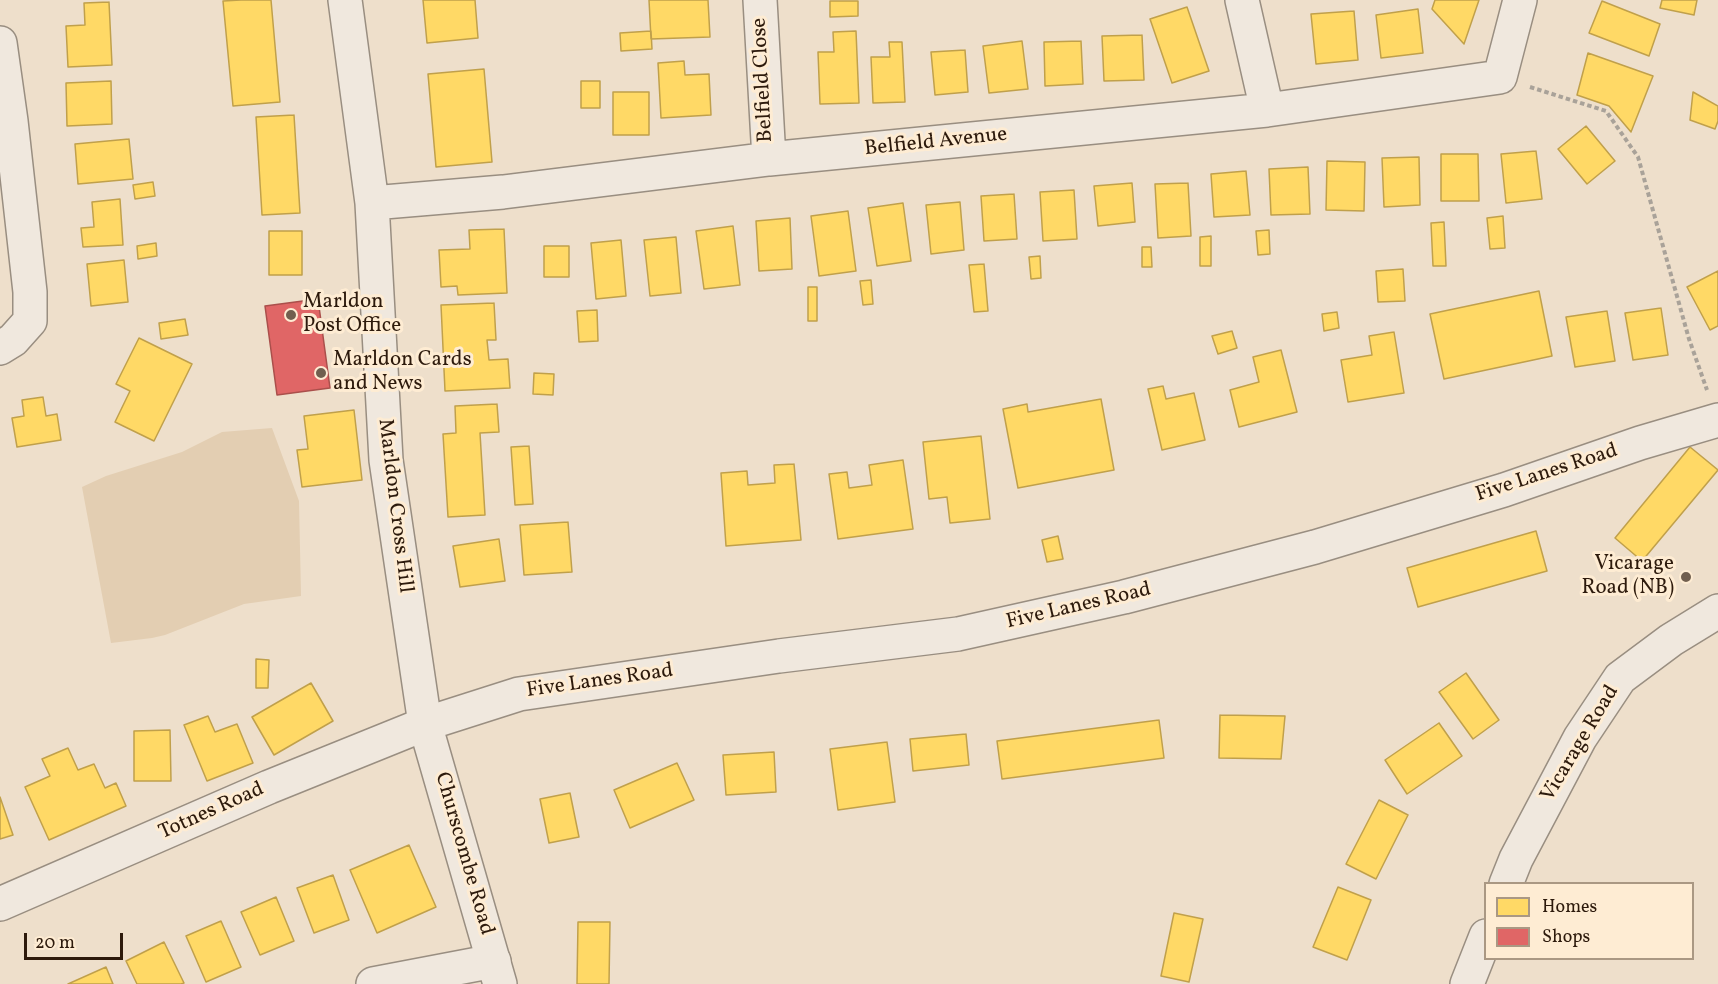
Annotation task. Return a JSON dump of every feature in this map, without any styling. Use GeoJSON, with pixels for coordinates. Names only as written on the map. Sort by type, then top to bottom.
{"type":"FeatureCollection","features":[{"type":"Feature","properties":{"kind":"street","name":"Marldon Cross Hill"},"geometry":{"type":"LineString","coordinates":[[345,0],[372,203],[386,460],[425,724]]}},
{"type":"Feature","properties":{"kind":"street","name":"Belfield Close"},"geometry":{"type":"LineString","coordinates":[[760,0],[769,159]]}},
{"type":"Feature","properties":{"kind":"street"},"geometry":{"type":"LineString","coordinates":[[1242,0],[1267,110]]}},
{"type":"Feature","properties":{"kind":"street"},"geometry":{"type":"LineString","coordinates":[[1500,77],[1520,0]]}},
{"type":"Feature","properties":{"kind":"street"},"geometry":{"type":"LineString","coordinates":[[0,43],[30,292],[30,321],[13,340],[0,348]]}},
{"type":"Feature","properties":{"kind":"street","name":"Belfield Avenue"},"geometry":{"type":"LineString","coordinates":[[372,203],[503,192],[769,159],[1267,110],[1500,77]]}},
{"type":"Feature","properties":{"kind":"street","name":"Five Lanes Road"},"geometry":{"type":"LineString","coordinates":[[425,724],[519,694],[779,656],[958,634],[1124,597],[1326,544],[1504,490],[1640,443],[1714,409]]}},
{"type":"Feature","properties":{"kind":"street","name":"Vicarage Road"},"geometry":{"type":"LineString","coordinates":[[1507,882],[1516,859],[1580,738],[1620,678],[1671,640],[1718,611]]}},
{"type":"Feature","properties":{"kind":"street","name":"Totnes Road"},"geometry":{"type":"LineString","coordinates":[[0,904],[269,787],[425,724]]}},
{"type":"Feature","properties":{"kind":"street","name":"Churscombe Road"},"geometry":{"type":"LineString","coordinates":[[425,724],[497,972]]}},
{"type":"Feature","properties":{"kind":"street"},"geometry":{"type":"LineString","coordinates":[[1467,984],[1484,939]]}},
{"type":"Feature","properties":{"kind":"street"},"geometry":{"type":"LineString","coordinates":[[373,984],[497,972]]}},
{"type":"Feature","properties":{"kind":"path"},"geometry":{"type":"LineString","coordinates":[[1500,77],[1606,111],[1638,157],[1689,339],[1714,409]]}},
{"type":"Feature","properties":{"kind":"shaded area"},"geometry":{"type":"Polygon","coordinates":[[[272,428],[299,501],[301,596],[244,604],[165,635],[111,643],[82,487],[106,476],[182,452],[222,432],[272,428]]]}},
{"type":"Feature","properties":{"kind":"building: Homes"},"geometry":{"type":"Polygon","coordinates":[[[271,0],[280,102],[233,106],[223,1],[271,0]]]}},
{"type":"Feature","properties":{"kind":"building: Homes"},"geometry":{"type":"Polygon","coordinates":[[[423,0],[475,0],[478,38],[427,43],[423,0]]]}},
{"type":"Feature","properties":{"kind":"building: Homes"},"geometry":{"type":"Polygon","coordinates":[[[649,0],[708,0],[710,37],[651,39],[649,0]]]}},
{"type":"Feature","properties":{"kind":"building: Homes"},"geometry":{"type":"Polygon","coordinates":[[[1435,0],[1479,0],[1464,44],[1432,9],[1435,0]]]}},
{"type":"Feature","properties":{"kind":"building: Homes"},"geometry":{"type":"Polygon","coordinates":[[[1662,0],[1697,0],[1694,15],[1660,8],[1662,0]]]}},
{"type":"Feature","properties":{"kind":"building: Homes"},"geometry":{"type":"Polygon","coordinates":[[[830,1],[858,1],[858,16],[830,17],[830,1]]]}},
{"type":"Feature","properties":{"kind":"building: Homes"},"geometry":{"type":"Polygon","coordinates":[[[1602,1],[1660,24],[1649,56],[1589,33],[1602,1]]]}},
{"type":"Feature","properties":{"kind":"building: Homes"},"geometry":{"type":"Polygon","coordinates":[[[109,2],[112,65],[68,67],[66,26],[85,25],[84,3],[109,2]]]}},
{"type":"Feature","properties":{"kind":"building: Homes"},"geometry":{"type":"Polygon","coordinates":[[[1187,7],[1209,71],[1172,83],[1150,19],[1187,7]]]}},
{"type":"Feature","properties":{"kind":"building: Homes"},"geometry":{"type":"Polygon","coordinates":[[[1418,9],[1423,53],[1381,58],[1376,15],[1418,9]]]}},
{"type":"Feature","properties":{"kind":"building: Homes"},"geometry":{"type":"Polygon","coordinates":[[[1354,11],[1358,60],[1316,64],[1311,14],[1354,11]]]}},
{"type":"Feature","properties":{"kind":"building: Homes"},"geometry":{"type":"Polygon","coordinates":[[[651,31],[652,49],[621,51],[620,33],[651,31]]]}},
{"type":"Feature","properties":{"kind":"building: Homes"},"geometry":{"type":"Polygon","coordinates":[[[856,31],[859,103],[820,104],[818,52],[834,52],[833,32],[856,31]]]}},
{"type":"Feature","properties":{"kind":"building: Homes"},"geometry":{"type":"Polygon","coordinates":[[[1142,35],[1144,80],[1104,81],[1102,36],[1142,35]]]}},
{"type":"Feature","properties":{"kind":"building: Homes"},"geometry":{"type":"Polygon","coordinates":[[[1022,41],[1028,89],[989,93],[983,46],[1022,41]]]}},
{"type":"Feature","properties":{"kind":"building: Homes"},"geometry":{"type":"Polygon","coordinates":[[[1081,41],[1083,84],[1045,86],[1044,42],[1081,41]]]}},
{"type":"Feature","properties":{"kind":"building: Homes"},"geometry":{"type":"Polygon","coordinates":[[[889,42],[902,42],[905,102],[873,103],[871,57],[890,57],[889,42]]]}},
{"type":"Feature","properties":{"kind":"building: Homes"},"geometry":{"type":"Polygon","coordinates":[[[965,50],[968,92],[935,95],[931,52],[965,50]]]}},
{"type":"Feature","properties":{"kind":"building: Homes"},"geometry":{"type":"Polygon","coordinates":[[[1588,53],[1653,76],[1631,132],[1609,106],[1577,95],[1588,53]]]}},
{"type":"Feature","properties":{"kind":"building: Homes"},"geometry":{"type":"Polygon","coordinates":[[[684,61],[685,75],[709,74],[711,115],[661,118],[658,63],[684,61]]]}},
{"type":"Feature","properties":{"kind":"building: Homes"},"geometry":{"type":"Polygon","coordinates":[[[484,69],[492,162],[436,167],[428,74],[484,69]]]}},
{"type":"Feature","properties":{"kind":"building: Homes"},"geometry":{"type":"Polygon","coordinates":[[[111,81],[112,124],[67,126],[66,83],[111,81]]]}},
{"type":"Feature","properties":{"kind":"building: Homes"},"geometry":{"type":"Polygon","coordinates":[[[581,81],[600,81],[600,108],[581,108],[581,81]]]}},
{"type":"Feature","properties":{"kind":"building: Homes"},"geometry":{"type":"Polygon","coordinates":[[[613,92],[649,92],[649,135],[613,135],[613,92]]]}},
{"type":"Feature","properties":{"kind":"building: Homes"},"geometry":{"type":"Polygon","coordinates":[[[1693,92],[1718,106],[1718,121],[1715,129],[1690,120],[1693,92]]]}},
{"type":"Feature","properties":{"kind":"building: Homes"},"geometry":{"type":"Polygon","coordinates":[[[294,115],[300,213],[262,215],[256,117],[294,115]]]}},
{"type":"Feature","properties":{"kind":"building: Homes"},"geometry":{"type":"Polygon","coordinates":[[[1586,126],[1615,161],[1587,184],[1558,149],[1586,126]]]}},
{"type":"Feature","properties":{"kind":"building: Homes"},"geometry":{"type":"Polygon","coordinates":[[[129,139],[133,179],[78,184],[75,144],[129,139]]]}},
{"type":"Feature","properties":{"kind":"building: Homes"},"geometry":{"type":"Polygon","coordinates":[[[1536,151],[1542,199],[1506,203],[1501,154],[1536,151]]]}},
{"type":"Feature","properties":{"kind":"building: Homes"},"geometry":{"type":"Polygon","coordinates":[[[1441,154],[1478,154],[1479,201],[1441,201],[1441,154]]]}},
{"type":"Feature","properties":{"kind":"building: Homes"},"geometry":{"type":"Polygon","coordinates":[[[1419,157],[1420,205],[1384,207],[1382,158],[1419,157]]]}},
{"type":"Feature","properties":{"kind":"building: Homes"},"geometry":{"type":"Polygon","coordinates":[[[1327,161],[1365,162],[1364,211],[1326,210],[1327,161]]]}},
{"type":"Feature","properties":{"kind":"building: Homes"},"geometry":{"type":"Polygon","coordinates":[[[1308,167],[1310,214],[1271,215],[1269,169],[1308,167]]]}},
{"type":"Feature","properties":{"kind":"building: Homes"},"geometry":{"type":"Polygon","coordinates":[[[1246,171],[1250,215],[1214,217],[1211,174],[1246,171]]]}},
{"type":"Feature","properties":{"kind":"building: Homes"},"geometry":{"type":"Polygon","coordinates":[[[153,182],[155,196],[135,199],[133,185],[153,182]]]}},
{"type":"Feature","properties":{"kind":"building: Homes"},"geometry":{"type":"Polygon","coordinates":[[[1132,183],[1135,222],[1098,226],[1094,186],[1132,183]]]}},
{"type":"Feature","properties":{"kind":"building: Homes"},"geometry":{"type":"Polygon","coordinates":[[[1188,183],[1191,236],[1158,238],[1155,184],[1188,183]]]}},
{"type":"Feature","properties":{"kind":"building: Homes"},"geometry":{"type":"Polygon","coordinates":[[[1074,190],[1077,239],[1043,241],[1040,192],[1074,190]]]}},
{"type":"Feature","properties":{"kind":"building: Homes"},"geometry":{"type":"Polygon","coordinates":[[[1014,194],[1017,239],[984,241],[981,196],[1014,194]]]}},
{"type":"Feature","properties":{"kind":"building: Homes"},"geometry":{"type":"Polygon","coordinates":[[[120,199],[123,245],[83,247],[81,228],[94,227],[92,202],[120,199]]]}},
{"type":"Feature","properties":{"kind":"building: Homes"},"geometry":{"type":"Polygon","coordinates":[[[960,202],[964,250],[931,254],[926,205],[960,202]]]}},
{"type":"Feature","properties":{"kind":"building: Homes"},"geometry":{"type":"Polygon","coordinates":[[[903,203],[911,261],[877,266],[868,208],[903,203]]]}},
{"type":"Feature","properties":{"kind":"building: Homes"},"geometry":{"type":"Polygon","coordinates":[[[848,211],[856,271],[819,276],[811,216],[848,211]]]}},
{"type":"Feature","properties":{"kind":"building: Homes"},"geometry":{"type":"Polygon","coordinates":[[[1503,216],[1505,248],[1490,249],[1487,218],[1503,216]]]}},
{"type":"Feature","properties":{"kind":"building: Homes"},"geometry":{"type":"Polygon","coordinates":[[[790,218],[792,269],[759,271],[756,221],[790,218]]]}},
{"type":"Feature","properties":{"kind":"building: Homes"},"geometry":{"type":"Polygon","coordinates":[[[1444,222],[1446,266],[1433,266],[1431,223],[1444,222]]]}},
{"type":"Feature","properties":{"kind":"building: Homes"},"geometry":{"type":"Polygon","coordinates":[[[733,226],[740,285],[704,289],[696,231],[733,226]]]}},
{"type":"Feature","properties":{"kind":"building: Homes"},"geometry":{"type":"Polygon","coordinates":[[[504,229],[507,293],[458,295],[457,286],[441,287],[439,250],[470,249],[469,230],[504,229]]]}},
{"type":"Feature","properties":{"kind":"building: Homes"},"geometry":{"type":"Polygon","coordinates":[[[1269,230],[1270,254],[1258,255],[1256,231],[1269,230]]]}},
{"type":"Feature","properties":{"kind":"building: Homes"},"geometry":{"type":"Polygon","coordinates":[[[269,231],[302,231],[302,275],[269,275],[269,231]]]}},
{"type":"Feature","properties":{"kind":"building: Homes"},"geometry":{"type":"Polygon","coordinates":[[[1211,236],[1211,266],[1200,266],[1200,237],[1211,236]]]}},
{"type":"Feature","properties":{"kind":"building: Homes"},"geometry":{"type":"Polygon","coordinates":[[[676,237],[681,293],[650,296],[644,240],[676,237]]]}},
{"type":"Feature","properties":{"kind":"building: Homes"},"geometry":{"type":"Polygon","coordinates":[[[621,240],[626,296],[596,299],[591,243],[621,240]]]}},
{"type":"Feature","properties":{"kind":"building: Homes"},"geometry":{"type":"Polygon","coordinates":[[[156,243],[157,256],[138,259],[137,246],[156,243]]]}},
{"type":"Feature","properties":{"kind":"building: Homes"},"geometry":{"type":"Polygon","coordinates":[[[544,246],[569,246],[569,277],[544,277],[544,246]]]}},
{"type":"Feature","properties":{"kind":"building: Homes"},"geometry":{"type":"Polygon","coordinates":[[[1142,247],[1151,247],[1152,267],[1142,267],[1142,247]]]}},
{"type":"Feature","properties":{"kind":"building: Homes"},"geometry":{"type":"Polygon","coordinates":[[[1040,256],[1041,278],[1031,279],[1029,257],[1040,256]]]}},
{"type":"Feature","properties":{"kind":"building: Homes"},"geometry":{"type":"Polygon","coordinates":[[[124,260],[128,302],[91,306],[87,264],[124,260]]]}},
{"type":"Feature","properties":{"kind":"building: Homes"},"geometry":{"type":"Polygon","coordinates":[[[984,264],[988,311],[974,312],[969,265],[984,264]]]}},
{"type":"Feature","properties":{"kind":"building: Homes"},"geometry":{"type":"Polygon","coordinates":[[[1403,269],[1405,301],[1378,302],[1376,271],[1403,269]]]}},
{"type":"Feature","properties":{"kind":"building: Homes"},"geometry":{"type":"Polygon","coordinates":[[[1718,271],[1718,326],[1710,330],[1687,287],[1718,271]]]}},
{"type":"Feature","properties":{"kind":"building: Homes"},"geometry":{"type":"Polygon","coordinates":[[[871,280],[873,304],[863,305],[860,281],[871,280]]]}},
{"type":"Feature","properties":{"kind":"building: Homes"},"geometry":{"type":"Polygon","coordinates":[[[808,287],[817,287],[817,321],[808,321],[808,287]]]}},
{"type":"Feature","properties":{"kind":"building: Homes"},"geometry":{"type":"Polygon","coordinates":[[[1539,291],[1552,356],[1444,379],[1430,314],[1539,291]]]}},
{"type":"Feature","properties":{"kind":"building: Homes"},"geometry":{"type":"Polygon","coordinates":[[[494,303],[496,340],[487,340],[489,360],[508,359],[510,388],[445,391],[441,305],[494,303]]]}},
{"type":"Feature","properties":{"kind":"building: Homes"},"geometry":{"type":"Polygon","coordinates":[[[1661,308],[1668,355],[1633,360],[1625,313],[1661,308]]]}},
{"type":"Feature","properties":{"kind":"building: Homes"},"geometry":{"type":"Polygon","coordinates":[[[597,310],[598,341],[579,342],[577,311],[597,310]]]}},
{"type":"Feature","properties":{"kind":"building: Homes"},"geometry":{"type":"Polygon","coordinates":[[[1607,311],[1615,361],[1575,367],[1566,317],[1607,311]]]}},
{"type":"Feature","properties":{"kind":"building: Homes"},"geometry":{"type":"Polygon","coordinates":[[[1337,312],[1339,328],[1324,331],[1322,314],[1337,312]]]}},
{"type":"Feature","properties":{"kind":"building: Homes"},"geometry":{"type":"Polygon","coordinates":[[[185,319],[188,335],[161,339],[159,323],[185,319]]]}},
{"type":"Feature","properties":{"kind":"building: Homes"},"geometry":{"type":"Polygon","coordinates":[[[1232,331],[1237,348],[1218,354],[1212,336],[1232,331]]]}},
{"type":"Feature","properties":{"kind":"building: Homes"},"geometry":{"type":"Polygon","coordinates":[[[1394,332],[1404,393],[1348,402],[1341,360],[1372,355],[1369,336],[1394,332]]]}},
{"type":"Feature","properties":{"kind":"building: Homes"},"geometry":{"type":"Polygon","coordinates":[[[139,338],[192,364],[154,441],[115,422],[130,391],[116,384],[139,338]]]}},
{"type":"Feature","properties":{"kind":"building: Homes"},"geometry":{"type":"Polygon","coordinates":[[[1281,350],[1297,412],[1239,427],[1230,390],[1259,382],[1253,357],[1281,350]]]}},
{"type":"Feature","properties":{"kind":"building: Homes"},"geometry":{"type":"Polygon","coordinates":[[[534,373],[554,374],[553,395],[533,394],[534,373]]]}},
{"type":"Feature","properties":{"kind":"building: Homes"},"geometry":{"type":"Polygon","coordinates":[[[1163,386],[1166,399],[1194,393],[1205,440],[1162,450],[1148,389],[1163,386]]]}},
{"type":"Feature","properties":{"kind":"building: Homes"},"geometry":{"type":"Polygon","coordinates":[[[43,397],[46,416],[57,414],[61,440],[17,447],[12,418],[24,416],[22,400],[43,397]]]}},
{"type":"Feature","properties":{"kind":"building: Homes"},"geometry":{"type":"Polygon","coordinates":[[[1101,399],[1114,470],[1018,488],[1003,409],[1027,404],[1028,412],[1101,399]]]}},
{"type":"Feature","properties":{"kind":"building: Homes"},"geometry":{"type":"Polygon","coordinates":[[[497,404],[499,432],[480,433],[485,515],[448,517],[443,434],[456,433],[455,406],[497,404]]]}},
{"type":"Feature","properties":{"kind":"building: Homes"},"geometry":{"type":"Polygon","coordinates":[[[354,410],[362,480],[302,487],[297,450],[308,449],[304,416],[354,410]]]}},
{"type":"Feature","properties":{"kind":"building: Homes"},"geometry":{"type":"Polygon","coordinates":[[[981,436],[990,519],[950,523],[947,497],[929,499],[923,442],[981,436]]]}},
{"type":"Feature","properties":{"kind":"building: Homes"},"geometry":{"type":"Polygon","coordinates":[[[529,446],[533,504],[515,505],[511,447],[529,446]]]}},
{"type":"Feature","properties":{"kind":"building: Homes"},"geometry":{"type":"Polygon","coordinates":[[[1690,447],[1718,470],[1642,561],[1615,538],[1690,447]]]}},
{"type":"Feature","properties":{"kind":"building: Homes"},"geometry":{"type":"Polygon","coordinates":[[[903,460],[913,529],[838,539],[829,474],[847,472],[849,488],[872,485],[869,465],[903,460]]]}},
{"type":"Feature","properties":{"kind":"building: Homes"},"geometry":{"type":"Polygon","coordinates":[[[794,464],[801,540],[726,546],[721,473],[747,471],[748,485],[775,483],[774,465],[794,464]]]}},
{"type":"Feature","properties":{"kind":"building: Homes"},"geometry":{"type":"Polygon","coordinates":[[[568,522],[572,572],[524,575],[520,525],[568,522]]]}},
{"type":"Feature","properties":{"kind":"building: Homes"},"geometry":{"type":"Polygon","coordinates":[[[1536,531],[1547,571],[1418,607],[1407,568],[1536,531]]]}},
{"type":"Feature","properties":{"kind":"building: Homes"},"geometry":{"type":"Polygon","coordinates":[[[1058,536],[1063,559],[1047,562],[1042,540],[1058,536]]]}},
{"type":"Feature","properties":{"kind":"building: Homes"},"geometry":{"type":"Polygon","coordinates":[[[499,539],[505,581],[460,587],[453,546],[499,539]]]}},
{"type":"Feature","properties":{"kind":"building: Homes"},"geometry":{"type":"Polygon","coordinates":[[[256,659],[269,660],[268,688],[256,688],[256,659]]]}},
{"type":"Feature","properties":{"kind":"building: Homes"},"geometry":{"type":"Polygon","coordinates":[[[1466,673],[1499,720],[1473,739],[1439,692],[1466,673]]]}},
{"type":"Feature","properties":{"kind":"building: Homes"},"geometry":{"type":"Polygon","coordinates":[[[311,683],[333,721],[274,755],[252,717],[311,683]]]}},
{"type":"Feature","properties":{"kind":"building: Homes"},"geometry":{"type":"Polygon","coordinates":[[[1220,715],[1285,716],[1281,759],[1219,758],[1220,715]]]}},
{"type":"Feature","properties":{"kind":"building: Homes"},"geometry":{"type":"Polygon","coordinates":[[[208,716],[215,732],[237,724],[253,763],[207,781],[184,725],[208,716]]]}},
{"type":"Feature","properties":{"kind":"building: Homes"},"geometry":{"type":"Polygon","coordinates":[[[1159,720],[1164,758],[1002,779],[997,741],[1159,720]]]}},
{"type":"Feature","properties":{"kind":"building: Homes"},"geometry":{"type":"Polygon","coordinates":[[[1439,723],[1462,756],[1407,794],[1385,760],[1439,723]]]}},
{"type":"Feature","properties":{"kind":"building: Homes"},"geometry":{"type":"Polygon","coordinates":[[[170,730],[171,781],[134,781],[134,731],[170,730]]]}},
{"type":"Feature","properties":{"kind":"building: Homes"},"geometry":{"type":"Polygon","coordinates":[[[966,734],[969,765],[913,771],[910,739],[966,734]]]}},
{"type":"Feature","properties":{"kind":"building: Homes"},"geometry":{"type":"Polygon","coordinates":[[[887,742],[895,802],[838,810],[830,749],[887,742]]]}},
{"type":"Feature","properties":{"kind":"building: Homes"},"geometry":{"type":"Polygon","coordinates":[[[68,748],[78,770],[94,764],[105,788],[116,783],[126,806],[49,840],[25,787],[50,776],[42,759],[68,748]]]}},
{"type":"Feature","properties":{"kind":"building: Homes"},"geometry":{"type":"Polygon","coordinates":[[[774,752],[776,792],[726,795],[723,755],[774,752]]]}},
{"type":"Feature","properties":{"kind":"building: Homes"},"geometry":{"type":"Polygon","coordinates":[[[677,763],[694,800],[630,828],[614,790],[677,763]]]}},
{"type":"Feature","properties":{"kind":"building: Homes"},"geometry":{"type":"Polygon","coordinates":[[[570,793],[579,837],[549,843],[540,799],[570,793]]]}},
{"type":"Feature","properties":{"kind":"building: Homes"},"geometry":{"type":"Polygon","coordinates":[[[0,797],[13,835],[0,839],[0,797]]]}},
{"type":"Feature","properties":{"kind":"building: Homes"},"geometry":{"type":"Polygon","coordinates":[[[1379,800],[1408,815],[1376,879],[1346,864],[1379,800]]]}},
{"type":"Feature","properties":{"kind":"building: Homes"},"geometry":{"type":"Polygon","coordinates":[[[409,845],[436,907],[377,933],[350,870],[409,845]]]}},
{"type":"Feature","properties":{"kind":"building: Homes"},"geometry":{"type":"Polygon","coordinates":[[[333,875],[349,920],[314,933],[297,888],[333,875]]]}},
{"type":"Feature","properties":{"kind":"building: Homes"},"geometry":{"type":"Polygon","coordinates":[[[1338,887],[1371,900],[1347,960],[1313,947],[1338,887]]]}},
{"type":"Feature","properties":{"kind":"building: Homes"},"geometry":{"type":"Polygon","coordinates":[[[276,897],[294,941],[260,955],[241,912],[276,897]]]}},
{"type":"Feature","properties":{"kind":"building: Homes"},"geometry":{"type":"Polygon","coordinates":[[[1174,913],[1203,919],[1189,982],[1161,976],[1174,913]]]}},
{"type":"Feature","properties":{"kind":"building: Homes"},"geometry":{"type":"Polygon","coordinates":[[[221,921],[241,967],[206,982],[186,936],[221,921]]]}},
{"type":"Feature","properties":{"kind":"building: Homes"},"geometry":{"type":"Polygon","coordinates":[[[578,922],[610,922],[609,984],[577,984],[578,922]]]}},
{"type":"Feature","properties":{"kind":"building: Homes"},"geometry":{"type":"Polygon","coordinates":[[[164,942],[184,983],[137,984],[126,961],[164,942]]]}},
{"type":"Feature","properties":{"kind":"building: Homes"},"geometry":{"type":"Polygon","coordinates":[[[106,967],[113,984],[68,984],[106,967]]]}},
{"type":"Feature","properties":{"kind":"building: Shops"},"geometry":{"type":"Polygon","coordinates":[[[318,299],[330,388],[277,395],[265,306],[318,299]]]}},
{"type":"Feature","properties":{"kind":"place","name":"Marldon Post Office"},"geometry":{"type":"Point","coordinates":[291,315]}},
{"type":"Feature","properties":{"kind":"place","name":"Marldon Cards and News"},"geometry":{"type":"Point","coordinates":[321,373]}},
{"type":"Feature","properties":{"kind":"place","name":"Vicarage Road (NB)"},"geometry":{"type":"Point","coordinates":[1686,577]}}]}
